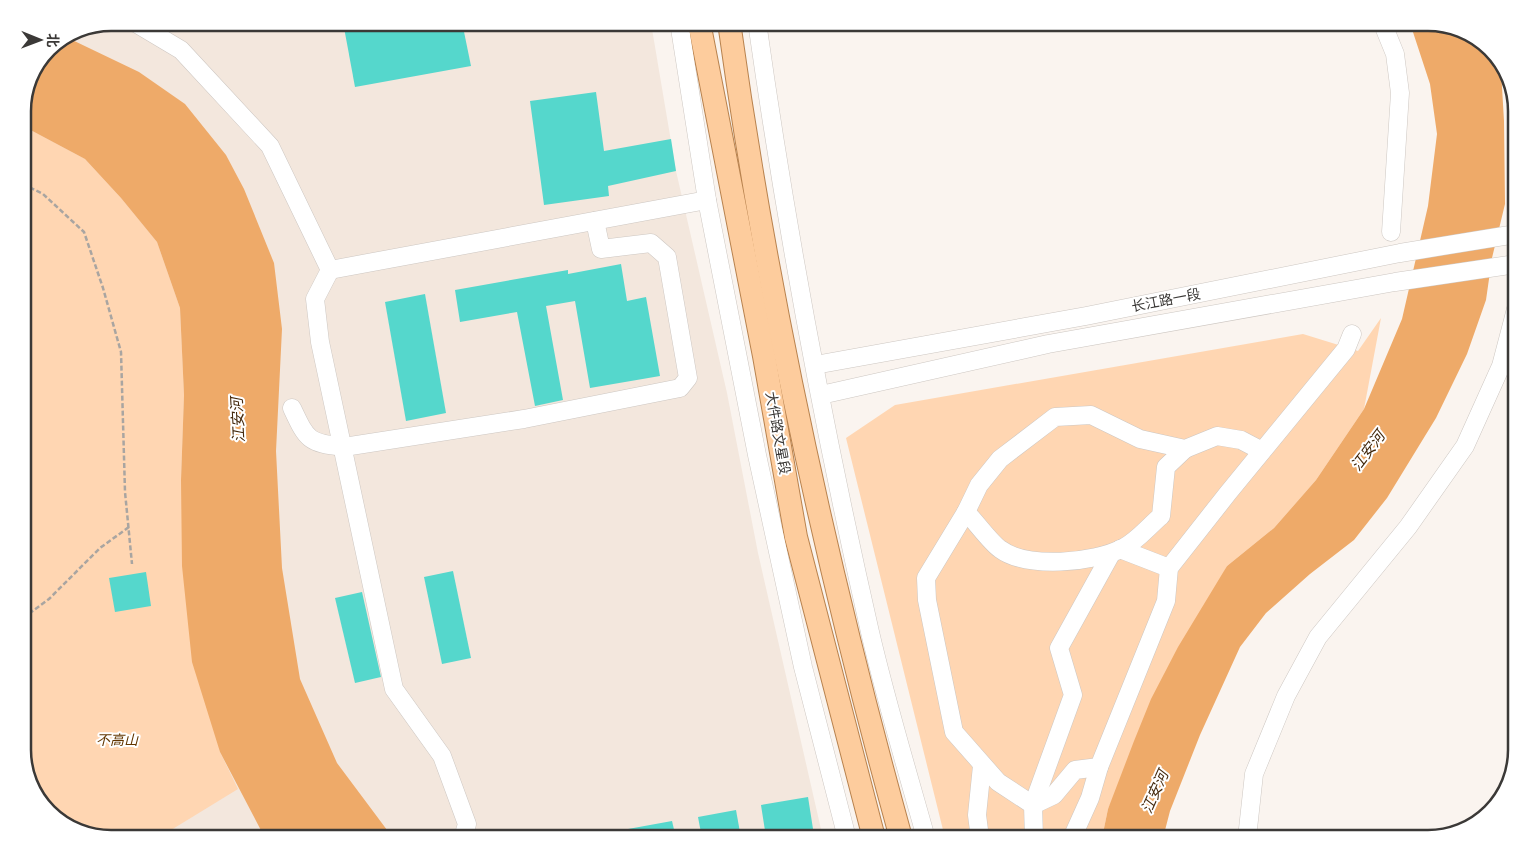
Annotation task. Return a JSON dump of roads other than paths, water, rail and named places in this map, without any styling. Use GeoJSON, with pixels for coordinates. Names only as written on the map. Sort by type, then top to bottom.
{"type":"FeatureCollection","features":[{"type":"Feature","properties":{"kind":"main road","name":"大件路文星段"},"geometry":{"type":"LineString","coordinates":[[701,31],[764,356],[796,537],[872,830]]}},
{"type":"Feature","properties":{"kind":"main road","name":"大件路文星段"},"geometry":{"type":"LineString","coordinates":[[731,31],[787,366],[822,531],[898,830]]}},
{"type":"Feature","properties":{"kind":"street"},"geometry":{"type":"LineString","coordinates":[[149,31],[181,50],[270,146],[330,270]]}},
{"type":"Feature","properties":{"kind":"street"},"geometry":{"type":"LineString","coordinates":[[680,31],[707,200],[757,455],[798,648],[845,830]]}},
{"type":"Feature","properties":{"kind":"street"},"geometry":{"type":"LineString","coordinates":[[758,31],[774,141],[815,365],[870,633],[924,830]]}},
{"type":"Feature","properties":{"kind":"street"},"geometry":{"type":"LineString","coordinates":[[1386,31],[1395,54],[1400,92],[1391,232]]}},
{"type":"Feature","properties":{"kind":"street"},"geometry":{"type":"LineString","coordinates":[[330,270],[707,200]]}},
{"type":"Feature","properties":{"kind":"street"},"geometry":{"type":"LineString","coordinates":[[292,408],[306,435],[317,444],[344,447],[524,419],[680,388],[688,378],[667,257],[650,243],[601,249],[595,221]]}},
{"type":"Feature","properties":{"kind":"street","name":"长江路一段"},"geometry":{"type":"LineString","coordinates":[[815,365],[1086,316],[1400,253],[1508,235]]}},
{"type":"Feature","properties":{"kind":"street","name":"长江路一段"},"geometry":{"type":"LineString","coordinates":[[821,394],[1048,344],[1408,280],[1508,265]]}},
{"type":"Feature","properties":{"kind":"street"},"geometry":{"type":"LineString","coordinates":[[330,270],[316,299],[320,342],[344,447],[394,689],[442,756],[467,824],[465,830]]}},
{"type":"Feature","properties":{"kind":"street"},"geometry":{"type":"LineString","coordinates":[[1076,830],[1090,798],[1099,767],[1166,600],[1169,568],[1346,349],[1352,334]]}},
{"type":"Feature","properties":{"kind":"street"},"geometry":{"type":"LineString","coordinates":[[1248,830],[1254,774],[1286,696],[1318,637],[1408,527],[1465,446],[1501,366],[1508,339]]}},
{"type":"Feature","properties":{"kind":"street"},"geometry":{"type":"LineString","coordinates":[[1033,806],[998,782],[954,732],[927,600],[926,578],[966,512],[979,485],[1000,459],[1054,417],[1091,416],[1140,439],[1185,449]]}},
{"type":"Feature","properties":{"kind":"street"},"geometry":{"type":"LineString","coordinates":[[1034,830],[1033,806],[1073,695],[1060,648],[1115,551],[1161,516],[1166,467],[1185,449],[1217,436],[1241,440],[1262,451]]}},
{"type":"Feature","properties":{"kind":"street"},"geometry":{"type":"LineString","coordinates":[[966,512],[1000,549],[1028,560],[1059,562],[1115,551],[1169,568]]}},
{"type":"Feature","properties":{"kind":"street"},"geometry":{"type":"LineString","coordinates":[[979,830],[977,815],[982,766]]}},
{"type":"Feature","properties":{"kind":"street"},"geometry":{"type":"LineString","coordinates":[[1033,806],[1054,795],[1075,770],[1099,767]]}},
{"type":"Feature","properties":{"kind":"water","name":"江安河"},"geometry":{"type":"Polygon","coordinates":[[[1413,31],[1449,34],[1468,42],[1488,58],[1502,80],[1505,204],[1492,258],[1486,300],[1467,354],[1436,418],[1387,498],[1354,540],[1310,574],[1266,613],[1240,647],[1200,735],[1170,811],[1165,830],[1104,830],[1108,809],[1151,699],[1178,647],[1227,566],[1274,528],[1316,480],[1364,409],[1402,319],[1428,206],[1437,134],[1430,84],[1413,31]]]}},
{"type":"Feature","properties":{"kind":"water","name":"江安河"},"geometry":{"type":"Polygon","coordinates":[[[74,41],[139,72],[185,104],[226,155],[244,189],[274,263],[282,329],[276,451],[282,568],[300,679],[337,763],[387,830],[261,830],[220,752],[192,662],[182,566],[181,480],[184,395],[180,308],[157,242],[121,198],[85,159],[31,130],[31,106],[39,76],[46,65],[65,65],[65,46],[74,41]]]}},
{"type":"Feature","properties":{"kind":"park label","name":"不高山"},"geometry":{"type":"Point","coordinates":[117,740]}}]}
